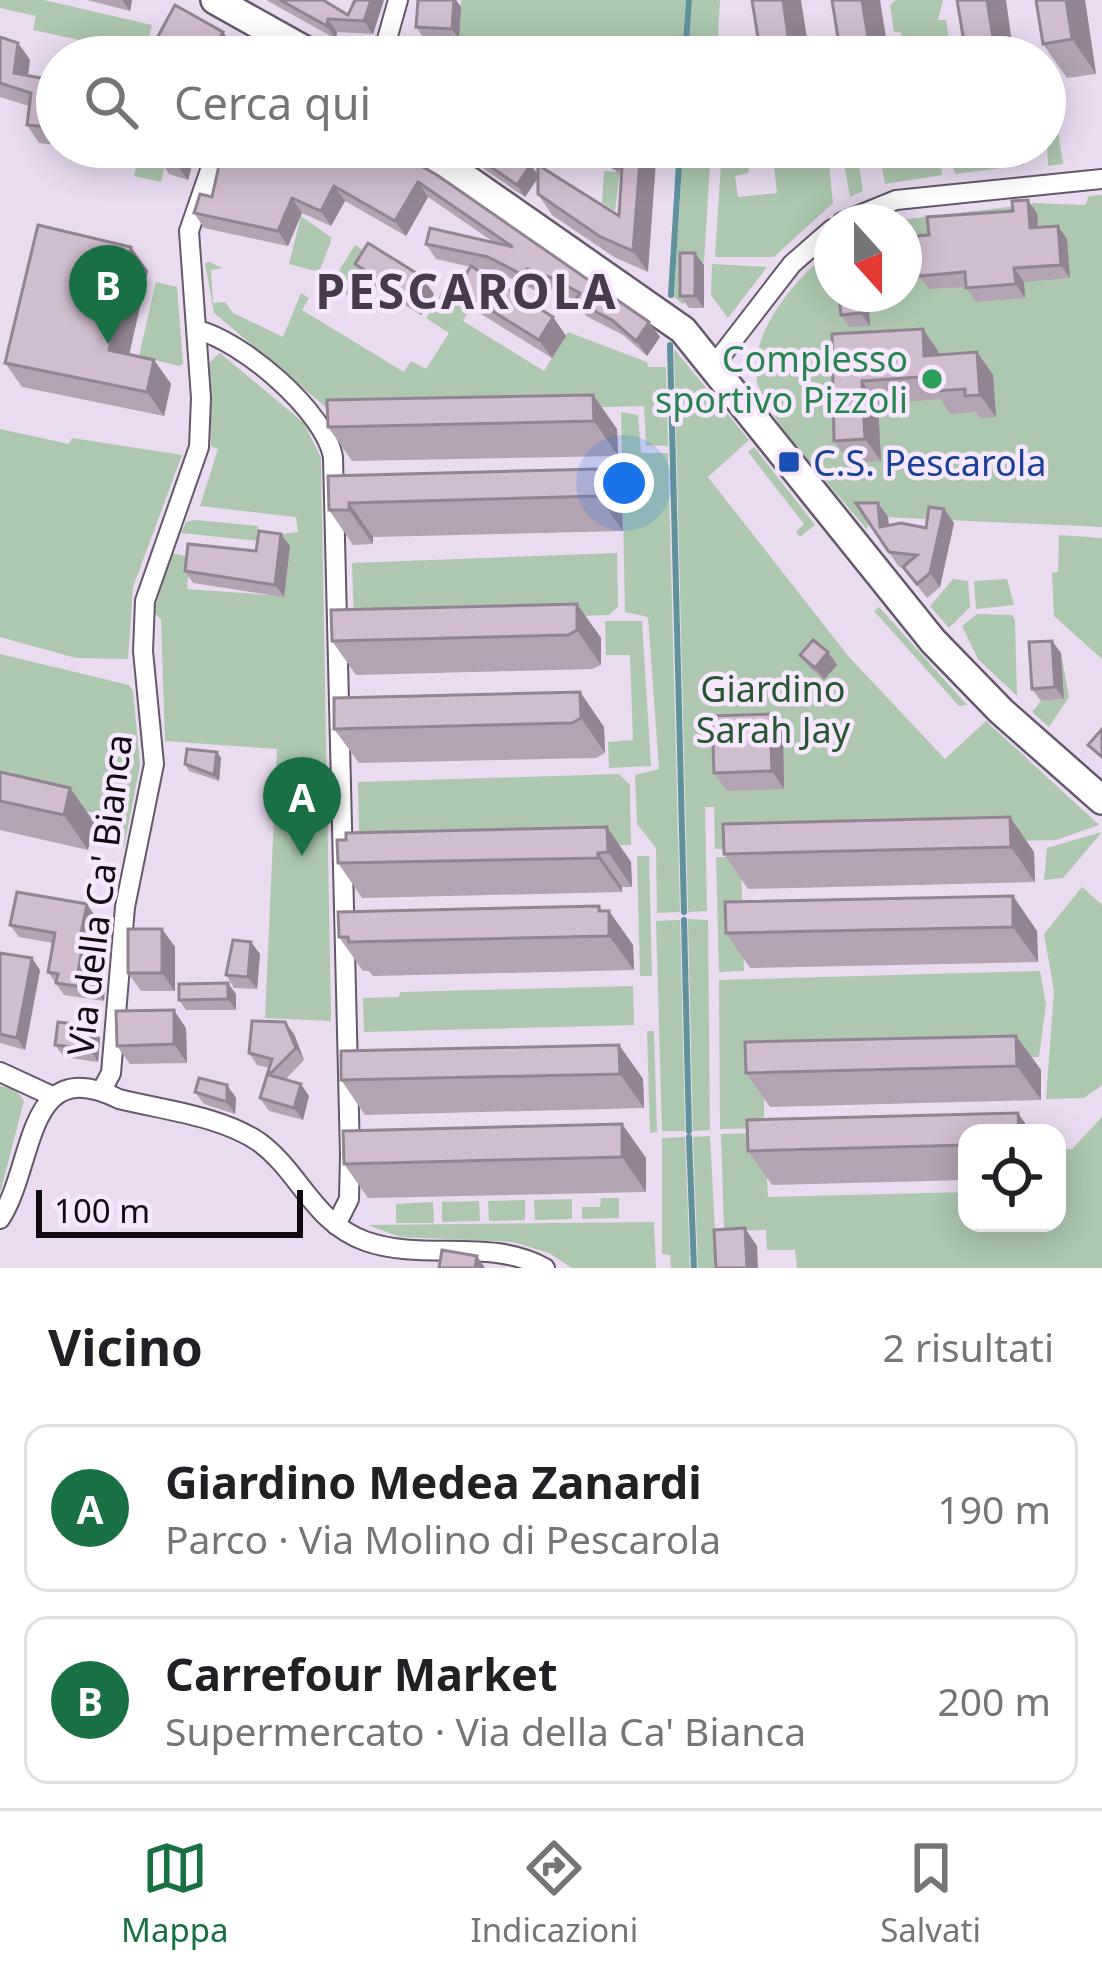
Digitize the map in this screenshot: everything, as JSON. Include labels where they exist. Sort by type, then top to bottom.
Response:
[{"type":"main road","points":[[215,0],[282,36]]},
{"type":"main road","points":[[452,168],[659,310],[713,365],[933,641],[1001,711],[1102,800]]},
{"type":"street","points":[[388,36],[398,0]]},
{"type":"street","points":[[262,36],[266,26]]},
{"type":"street","name":"Via della Ca' Bianca","points":[[103,1088],[111,1073],[126,895],[154,764],[143,651],[146,593],[199,447],[189,231],[211,168]]},
{"type":"street","points":[[892,204],[908,198],[1102,179]]},
{"type":"street","points":[[713,365],[792,264],[814,245]]},
{"type":"street","points":[[197,330],[235,347],[311,412],[326,432],[333,457],[350,1155],[349,1199],[336,1225]]},
{"type":"street","points":[[0,1072],[52,1096]]},
{"type":"street","points":[[0,1219],[17,1188],[38,1116],[52,1096],[76,1087],[103,1088],[118,1099],[255,1140],[336,1225],[383,1246],[503,1252],[545,1268]]},
{"type":"green space","points":[[0,0],[44,0],[152,25],[149,36],[61,36],[33,30],[36,16],[0,8]]},
{"type":"green space","points":[[461,0],[686,0],[683,36],[459,36]]},
{"type":"green space","points":[[692,0],[720,0],[718,36],[689,36]]},
{"type":"green space","points":[[896,0],[943,0],[938,20],[946,20],[949,36],[894,32],[890,5]]},
{"type":"green space","points":[[136,168],[165,168],[161,182],[134,176]]},
{"type":"green space","points":[[682,168],[710,168],[704,262],[685,262],[684,305],[674,297]]},
{"type":"green space","points":[[721,168],[748,168],[749,173],[735,176],[738,197],[777,193],[774,168],[829,168],[833,203],[814,204],[814,220],[774,257],[715,257]]},
{"type":"green space","points":[[845,168],[859,168],[863,191],[850,197]]},
{"type":"green space","points":[[882,168],[941,168],[942,175],[885,184]]},
{"type":"green space","points":[[954,168],[1001,168],[955,174]]},
{"type":"green space","points":[[604,171],[620,172],[615,211],[602,203]]},
{"type":"green space","name":"Complesso sportivo Pizzoli","points":[[1102,195],[1102,527],[882,517],[881,506],[871,506],[867,530],[792,440],[759,388],[758,351],[775,312],[814,265],[814,312],[922,312],[922,217],[1025,205],[1032,209],[1032,203],[1085,205],[1089,196]]},
{"type":"green space","points":[[301,216],[332,238],[319,272],[289,264]]},
{"type":"green space","points":[[355,245],[381,261],[357,301],[330,285]]},
{"type":"green space","points":[[205,263],[222,268],[211,270],[213,303],[225,302],[233,313],[283,337],[301,293],[309,298],[302,310],[404,372],[411,361],[426,369],[449,333],[426,318],[442,292],[466,277],[484,285],[463,321],[544,371],[568,332],[647,362],[648,367],[666,367],[668,446],[646,445],[644,406],[334,414],[214,313]]},
{"type":"green space","points":[[712,264],[767,267],[728,318],[711,295]]},
{"type":"green space","points":[[156,282],[177,287],[183,364],[179,366],[139,356]]},
{"type":"green space","name":"Giardino Sarah Jay","points":[[674,349],[749,440],[708,477],[849,657],[945,759],[986,721],[1099,825],[1056,840],[715,849],[714,807],[705,807],[707,911],[688,912]]},
{"type":"green space","points":[[220,353],[304,423],[321,458],[331,1021],[265,1018],[277,749],[165,741],[161,620],[154,612],[172,553],[190,557],[187,589],[283,596],[275,535],[298,532],[296,517],[200,506],[218,449],[211,446],[210,362]]},
{"type":"green space","points":[[621,412],[638,415],[641,453],[668,453],[680,912],[657,913],[656,848],[637,824],[635,775],[659,769],[648,617],[625,612]]},
{"type":"green space","points":[[0,429],[69,444],[72,438],[182,455],[133,587],[128,659],[76,658],[0,637]]},
{"type":"green space","points":[[754,447],[815,525],[800,537],[796,532],[804,524],[748,452]]},
{"type":"green space","points":[[186,522],[258,526],[258,541],[181,533]]},
{"type":"green space","points":[[1059,535],[1102,538],[1102,659],[1054,616],[1052,573],[1058,572]]},
{"type":"green space","points":[[617,553],[618,607],[609,615],[354,622],[352,563]]},
{"type":"green space","points":[[953,579],[968,581],[970,607],[949,628],[930,606]]},
{"type":"green space","points":[[1007,579],[1014,605],[976,609],[974,581]]},
{"type":"green space","points":[[879,607],[967,705],[959,706],[874,611]]},
{"type":"green space","points":[[977,614],[1012,615],[1015,620],[1017,696],[978,659],[962,626]]},
{"type":"green space","points":[[605,621],[642,621],[651,766],[609,768],[608,742],[633,740],[630,655],[606,655]]},
{"type":"green space","points":[[1061,653],[1069,697],[1049,727],[1032,712],[1041,701],[1064,699]]},
{"type":"green space","points":[[0,654],[129,685],[133,691],[140,765],[124,847],[97,841],[102,815],[0,790]]},
{"type":"green space","points":[[619,774],[630,785],[631,845],[396,851],[359,842],[358,782]]},
{"type":"green space","points":[[1102,832],[1063,878],[1044,880],[1047,848]]},
{"type":"green space","points":[[637,856],[649,856],[652,976],[640,976]]},
{"type":"green space","points":[[716,857],[741,857],[744,971],[719,972]]},
{"type":"green space","points":[[1082,887],[1102,905],[1102,1085],[1084,1098],[1046,1099],[1054,991],[1044,934]]},
{"type":"green space","points":[[688,919],[708,920],[710,1130],[693,1131]]},
{"type":"green space","points":[[680,920],[685,1131],[662,1131],[656,921]]},
{"type":"green space","points":[[1040,971],[1046,1005],[1039,1057],[764,1064],[764,1128],[720,1129],[719,980]]},
{"type":"green space","points":[[633,986],[634,1025],[364,1032],[363,998],[399,997],[400,992]]},
{"type":"green space","points":[[647,1031],[654,1031],[657,1132],[650,1133]]},
{"type":"green space","points":[[0,1086],[15,1089],[24,1101],[0,1193]]},
{"type":"green space","points":[[1102,1117],[1102,1268],[797,1268],[795,1250],[767,1250],[766,1230],[724,1231],[721,1134],[764,1133],[768,1197],[958,1192],[958,1232],[1066,1232],[1066,1149],[1072,1149]]},
{"type":"green space","points":[[710,1136],[717,1268],[698,1268],[693,1137]]},
{"type":"green space","points":[[685,1137],[690,1268],[671,1268],[670,1255],[662,1254],[662,1138]]},
{"type":"green space","points":[[601,1198],[619,1198],[619,1218],[582,1219],[582,1207],[600,1207]]},
{"type":"green space","points":[[572,1199],[572,1219],[535,1220],[534,1200]]},
{"type":"green space","points":[[525,1200],[525,1220],[489,1221],[488,1201]]},
{"type":"green space","points":[[479,1201],[480,1221],[442,1222],[442,1202]]},
{"type":"green space","points":[[433,1202],[434,1223],[396,1223],[396,1204]]},
{"type":"green space","points":[[654,1222],[656,1268],[572,1268],[549,1253],[513,1242],[400,1237],[368,1225]]},
{"type":"building","points":[[280,0],[323,0],[348,15],[355,0],[371,0],[364,21],[328,19],[327,26]]},
{"type":"building","points":[[418,0],[454,0],[452,29],[416,27]]},
{"type":"building","points":[[752,0],[783,0],[788,36],[758,36]]},
{"type":"building","points":[[832,0],[862,0],[868,36],[838,36]]},
{"type":"building","points":[[957,0],[987,0],[993,36],[963,36]]},
{"type":"building","points":[[1036,0],[1066,0],[1072,39],[1042,36]]},
{"type":"building","points":[[175,5],[223,32],[221,36],[158,36]]},
{"type":"building","points":[[0,37],[18,43],[14,73],[36,77],[36,126],[27,125],[31,93],[0,83]]},
{"type":"building","points":[[218,168],[424,168],[649,322],[636,341],[612,320],[575,301],[580,293],[552,278],[527,269],[525,276],[488,257],[426,244],[430,228],[513,247],[418,182],[395,221],[334,186],[321,211],[292,198],[278,231],[194,213],[200,194],[212,197]]},
{"type":"building","points":[[492,168],[528,168],[517,185]]},
{"type":"building","points":[[538,168],[543,168],[619,216],[622,168],[639,168],[633,251],[599,236],[538,194]]},
{"type":"building","points":[[1028,200],[1030,228],[1058,226],[1061,265],[1014,268],[1016,284],[966,288],[965,272],[922,276],[927,217],[1013,211],[1012,201]]},
{"type":"building","points":[[38,225],[131,247],[109,350],[154,360],[147,392],[5,363]]},
{"type":"building","points":[[368,243],[421,276],[408,297],[355,264]]},
{"type":"building","points":[[680,253],[695,253],[695,296],[680,296]]},
{"type":"building","points":[[471,266],[553,317],[539,340],[457,289]]},
{"type":"building","points":[[923,329],[924,356],[977,352],[980,395],[965,396],[965,389],[935,391],[934,376],[862,381],[865,439],[834,441],[832,334]]},
{"type":"building","points":[[593,395],[594,421],[328,427],[327,400]]},
{"type":"building","points":[[598,469],[598,496],[349,503],[349,510],[329,510],[328,476]]},
{"type":"building","points":[[856,503],[878,503],[880,527],[901,523],[926,528],[929,507],[944,509],[930,573],[917,584],[903,567],[917,555],[889,552]]},
{"type":"building","points":[[259,531],[281,534],[275,585],[185,571],[188,544],[256,551]]},
{"type":"building","points":[[577,604],[577,630],[568,635],[332,641],[331,610]]},
{"type":"building","points":[[813,640],[828,652],[815,668],[800,655]]},
{"type":"building","points":[[1052,641],[1055,687],[1032,689],[1029,642]]},
{"type":"building","points":[[580,692],[581,718],[572,723],[334,729],[334,698]]},
{"type":"building","points":[[770,714],[772,771],[714,773],[712,716]]},
{"type":"building","points":[[1102,729],[1102,757],[1088,745]]},
{"type":"building","points":[[187,749],[217,752],[214,775],[185,764]]},
{"type":"building","points":[[0,772],[70,788],[64,815],[0,801]]},
{"type":"building","points":[[1010,817],[1011,847],[724,854],[723,824]]},
{"type":"building","points":[[607,827],[608,852],[598,853],[598,858],[338,863],[337,840],[346,840],[346,833]]},
{"type":"building","points":[[17,892],[87,904],[78,971],[96,974],[95,989],[56,983],[58,974],[48,972],[55,933],[10,925]]},
{"type":"building","points":[[1013,896],[1013,927],[726,933],[725,902]]},
{"type":"building","points":[[599,906],[599,911],[609,911],[609,936],[349,942],[348,937],[339,937],[338,912]]},
{"type":"building","points":[[128,929],[162,929],[162,973],[128,973]]},
{"type":"building","points":[[233,940],[251,942],[248,977],[226,975]]},
{"type":"building","points":[[0,953],[32,958],[17,1038],[0,1034]]},
{"type":"building","points":[[228,983],[228,999],[179,1000],[179,984]]},
{"type":"building","points":[[174,1010],[174,1044],[117,1046],[116,1011]]},
{"type":"building","points":[[252,1021],[285,1022],[296,1048],[269,1075],[301,1084],[294,1108],[260,1098],[272,1059],[249,1053]]},
{"type":"building","points":[[58,1022],[92,1026],[90,1049],[55,1045]]},
{"type":"building","points":[[1016,1036],[1017,1066],[746,1073],[745,1042]]},
{"type":"building","points":[[619,1045],[620,1074],[341,1080],[341,1051]]},
{"type":"building","points":[[199,1078],[227,1085],[227,1102],[195,1092]]},
{"type":"building","points":[[1018,1113],[1019,1124],[958,1124],[958,1145],[748,1151],[747,1120]]},
{"type":"building","points":[[622,1124],[622,1157],[344,1164],[343,1131]]},
{"type":"building","points":[[745,1228],[747,1268],[716,1268],[714,1230]]},
{"type":"building","points":[[442,1250],[477,1256],[475,1268],[439,1268]]},
{"type":"waterway","points":[[686,36],[689,0]]},
{"type":"waterway","points":[[671,295],[679,168]]},
{"type":"waterway","points":[[670,345],[684,912]]},
{"type":"waterway","points":[[684,920],[689,1131]]},
{"type":"waterway","points":[[689,1137],[694,1268]]},
{"type":"place","name":"Carrefour Market","points":[[108,344]]},
{"type":"place","name":"Complesso sportivo Pizzoli","points":[[932,379]]},
{"type":"place","name":"C.S. Pescarola","points":[[789,462]]},
{"type":"place","name":"Giardino Medea Zanardi","points":[[302,856]]},
{"type":"district","name":"PESCAROLA","points":[[467,290]]}]
